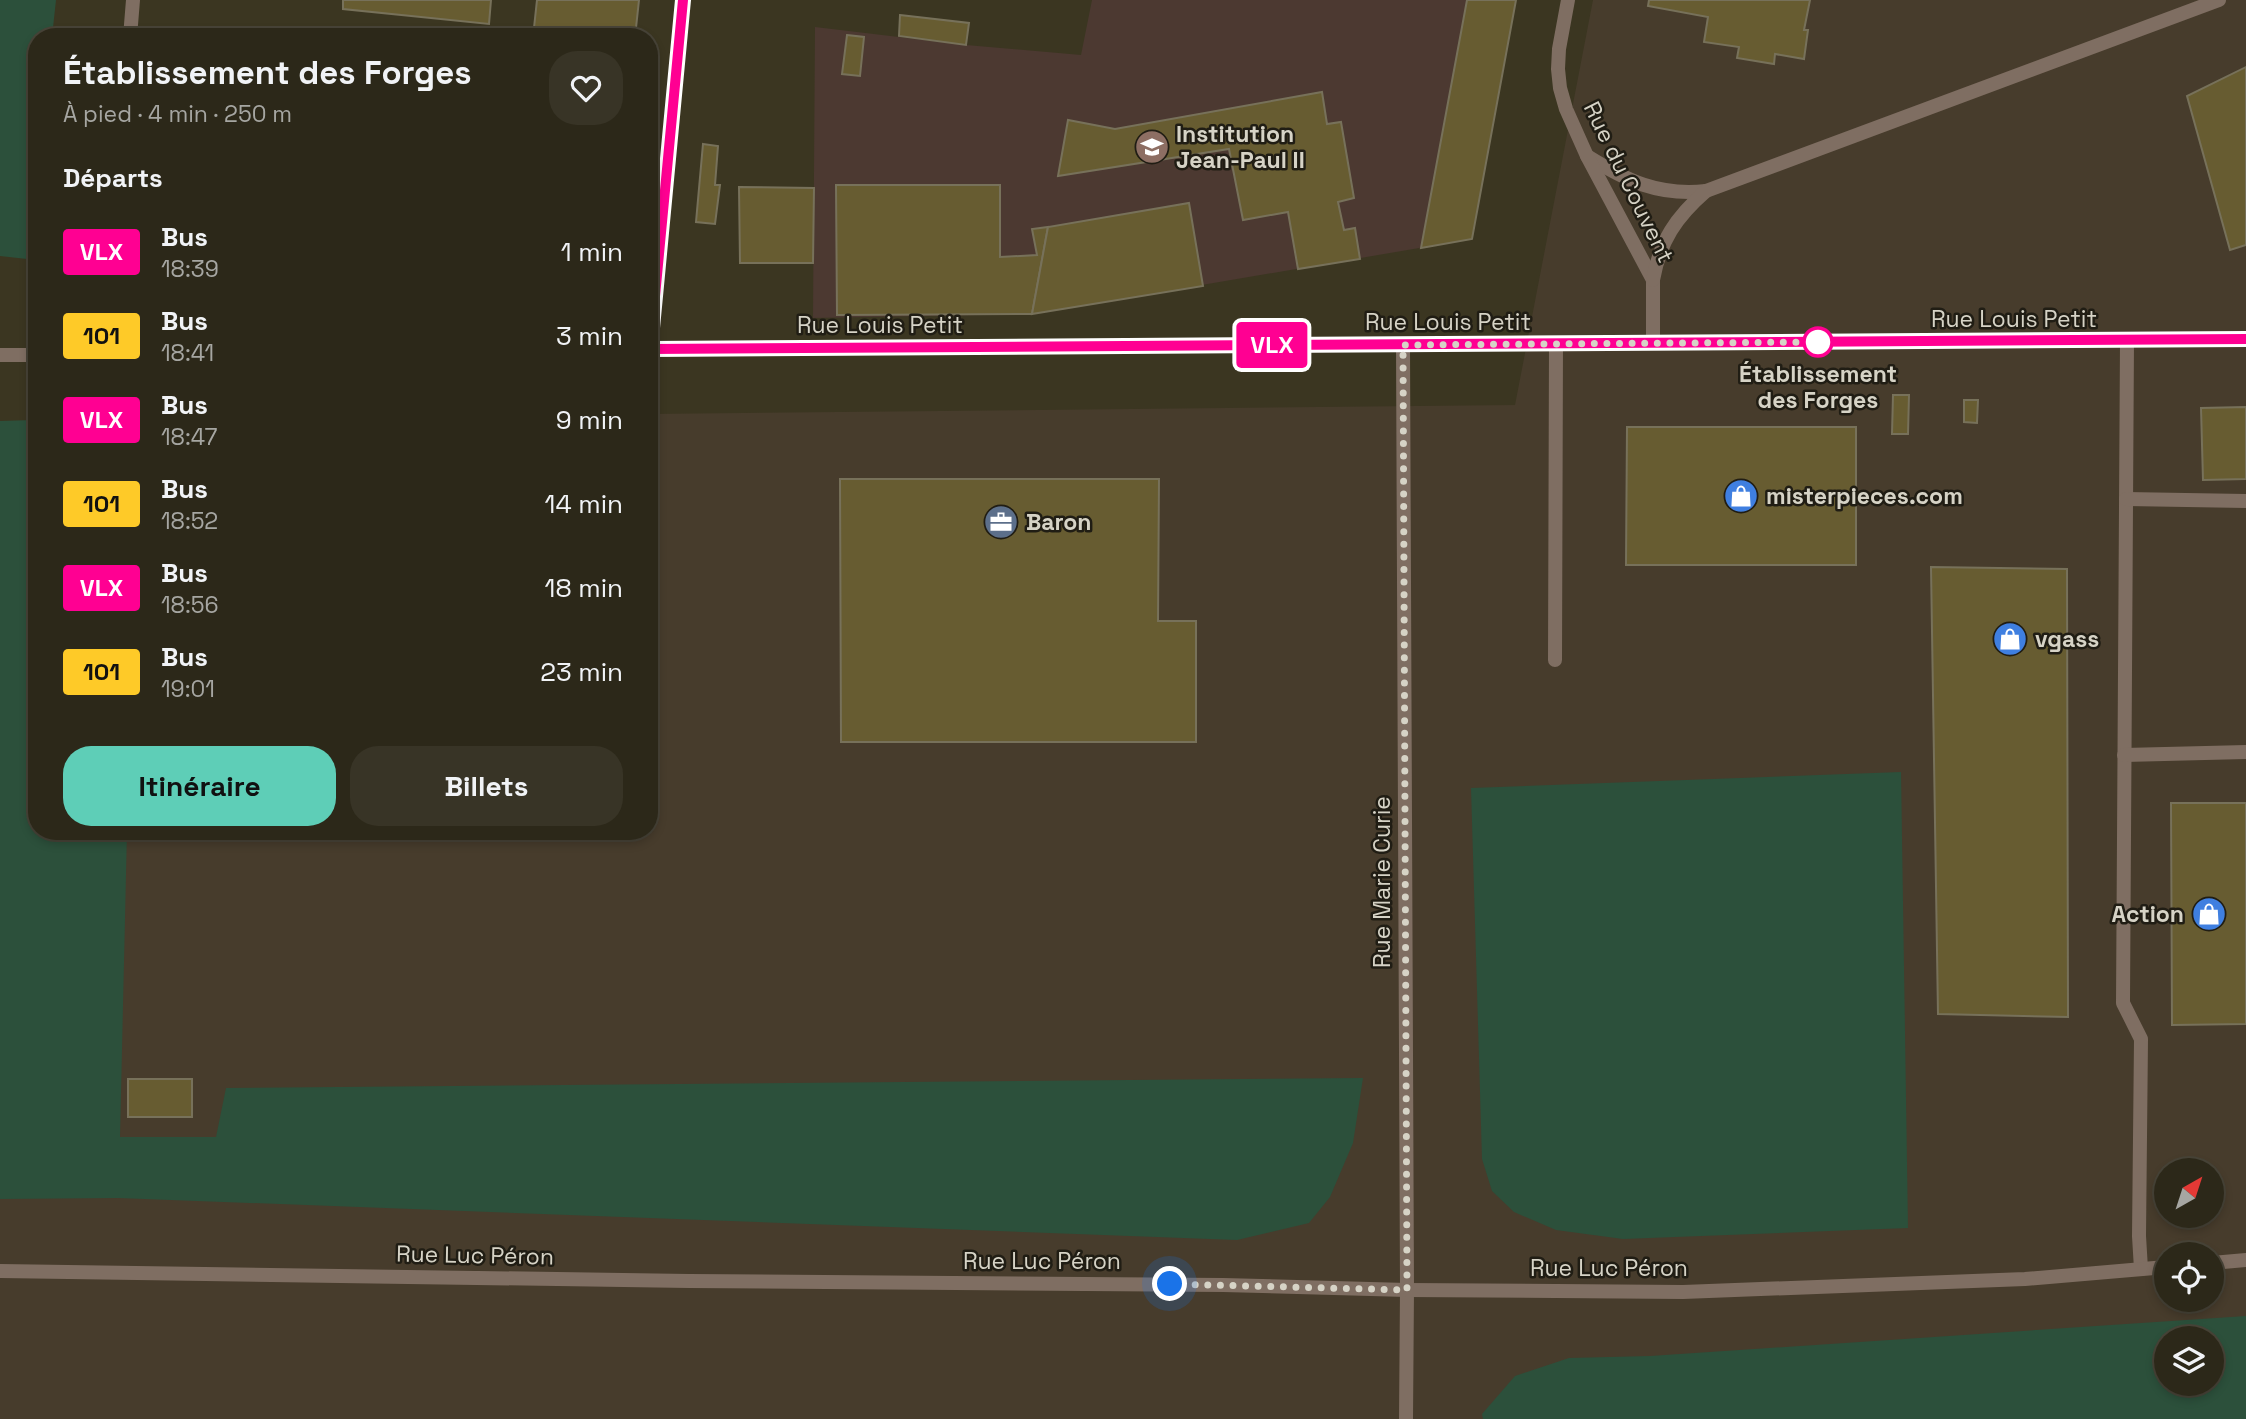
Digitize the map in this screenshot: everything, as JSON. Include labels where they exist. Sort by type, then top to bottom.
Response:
[{"type":"street","points":[[131,28],[133,0]]},
{"type":"street","points":[[658,264],[683,0]]},
{"type":"street","name":"Rue du Couvent","points":[[1568,0],[1558,69],[1566,109],[1587,156],[1653,280],[1653,343]]},
{"type":"street","points":[[1587,156],[1627,180],[1648,187],[1685,194],[1706,191],[2219,0]]},
{"type":"street","points":[[1653,280],[1657,258],[1670,229],[1706,191]]},
{"type":"street","name":"Rue Louis Petit","points":[[658,349],[2246,339]]},
{"type":"street","points":[[2127,341],[2123,1003],[2141,1039],[2141,1269]]},
{"type":"street","points":[[1555,660],[1556,344]]},
{"type":"street","name":"Rue Marie Curie","points":[[1403,345],[1406,1419]]},
{"type":"street","points":[[0,355],[28,355]]},
{"type":"street","points":[[2126,499],[2246,501]]},
{"type":"street","points":[[2124,755],[2246,752]]},
{"type":"street","points":[[2224,1262],[2246,1260]]},
{"type":"street","name":"Rue Luc Péron","points":[[0,1271],[1223,1285],[1407,1290],[1720,1291],[2025,1279],[2154,1268]]},
{"type":"shaded area","name":"Institution Jean-Paul II","points":[[1092,0],[1516,0],[1472,239],[1032,314],[813,318],[815,27],[1081,55]]},
{"type":"shaded area","points":[[1593,0],[2246,0],[2246,1419],[0,1419],[0,737],[28,808],[28,840],[658,840],[658,414],[1515,405]]},
{"type":"green space","points":[[0,0],[56,0],[53,28],[28,28],[27,259],[0,256]]},
{"type":"green space","points":[[28,420],[28,840],[127,840],[120,1137],[216,1137],[226,1088],[1363,1078],[1353,1143],[1330,1197],[1309,1223],[1237,1240],[118,1198],[0,1199],[0,421]]},
{"type":"green space","points":[[1901,772],[1908,1228],[1623,1239],[1556,1230],[1514,1212],[1492,1191],[1482,1159],[1471,788]]},
{"type":"green space","points":[[2246,1316],[2246,1419],[1483,1419],[1482,1414],[1515,1376],[1569,1358],[1650,1356]]},
{"type":"building","points":[[343,0],[491,0],[489,24],[343,9]]},
{"type":"building","points":[[537,0],[639,0],[636,28],[534,28]]},
{"type":"building","points":[[1467,0],[1516,0],[1472,239],[1421,248]]},
{"type":"building","points":[[1649,0],[1810,0],[1804,30],[1808,30],[1804,59],[1775,54],[1774,64],[1737,58],[1739,47],[1704,42],[1708,17],[1648,6]]},
{"type":"building","points":[[900,15],[969,23],[966,45],[899,36]]},
{"type":"building","points":[[847,35],[864,37],[860,76],[842,74]]},
{"type":"building","points":[[2246,67],[2246,245],[2230,250],[2187,96]]},
{"type":"building","points":[[1322,92],[1327,124],[1341,122],[1354,198],[1338,202],[1344,230],[1355,228],[1360,259],[1298,269],[1288,212],[1243,220],[1229,149],[1058,176],[1068,120],[1115,129]]},
{"type":"building","points":[[703,144],[718,146],[715,185],[720,185],[715,224],[696,222]]},
{"type":"building","points":[[836,185],[1000,185],[1000,257],[1037,255],[1032,229],[1048,227],[1032,314],[837,315]]},
{"type":"building","points":[[739,187],[814,188],[813,263],[740,263]]},
{"type":"building","points":[[1189,203],[1203,286],[1032,314],[1048,227]]},
{"type":"building","points":[[1893,395],[1909,395],[1908,434],[1892,434]]},
{"type":"building","points":[[1964,400],[1978,400],[1977,423],[1964,422]]},
{"type":"building","points":[[2246,407],[2246,479],[2203,480],[2201,408]]},
{"type":"building","name":"misterpieces.com","points":[[1627,427],[1856,427],[1856,565],[1626,565]]},
{"type":"building","points":[[840,479],[1159,479],[1158,621],[1196,621],[1196,742],[841,742]]},
{"type":"building","points":[[1931,567],[2067,569],[2068,1017],[1938,1014]]},
{"type":"building","name":"Action","points":[[2171,803],[2246,803],[2246,1024],[2172,1025]]},
{"type":"building","points":[[128,1079],[192,1079],[192,1117],[128,1117]]},
{"type":"bus line","name":"VLX","points":[[658,264],[683,0]]},
{"type":"bus line","name":"VLX","points":[[658,349],[2246,339]]},
{"type":"place","name":"Institution Jean-Paul II","points":[[1152,147]]},
{"type":"place","name":"Établissement des Forges","points":[[1818,342]]},
{"type":"place","name":"misterpieces.com","points":[[1741,496]]},
{"type":"place","name":"Baron","points":[[1001,522]]},
{"type":"place","name":"vgass","points":[[2010,639]]},
{"type":"place","name":"Action","points":[[2209,914]]},
{"type":"route","points":[[1170,1284],[1407,1290],[1403,345],[1818,342]]}]
